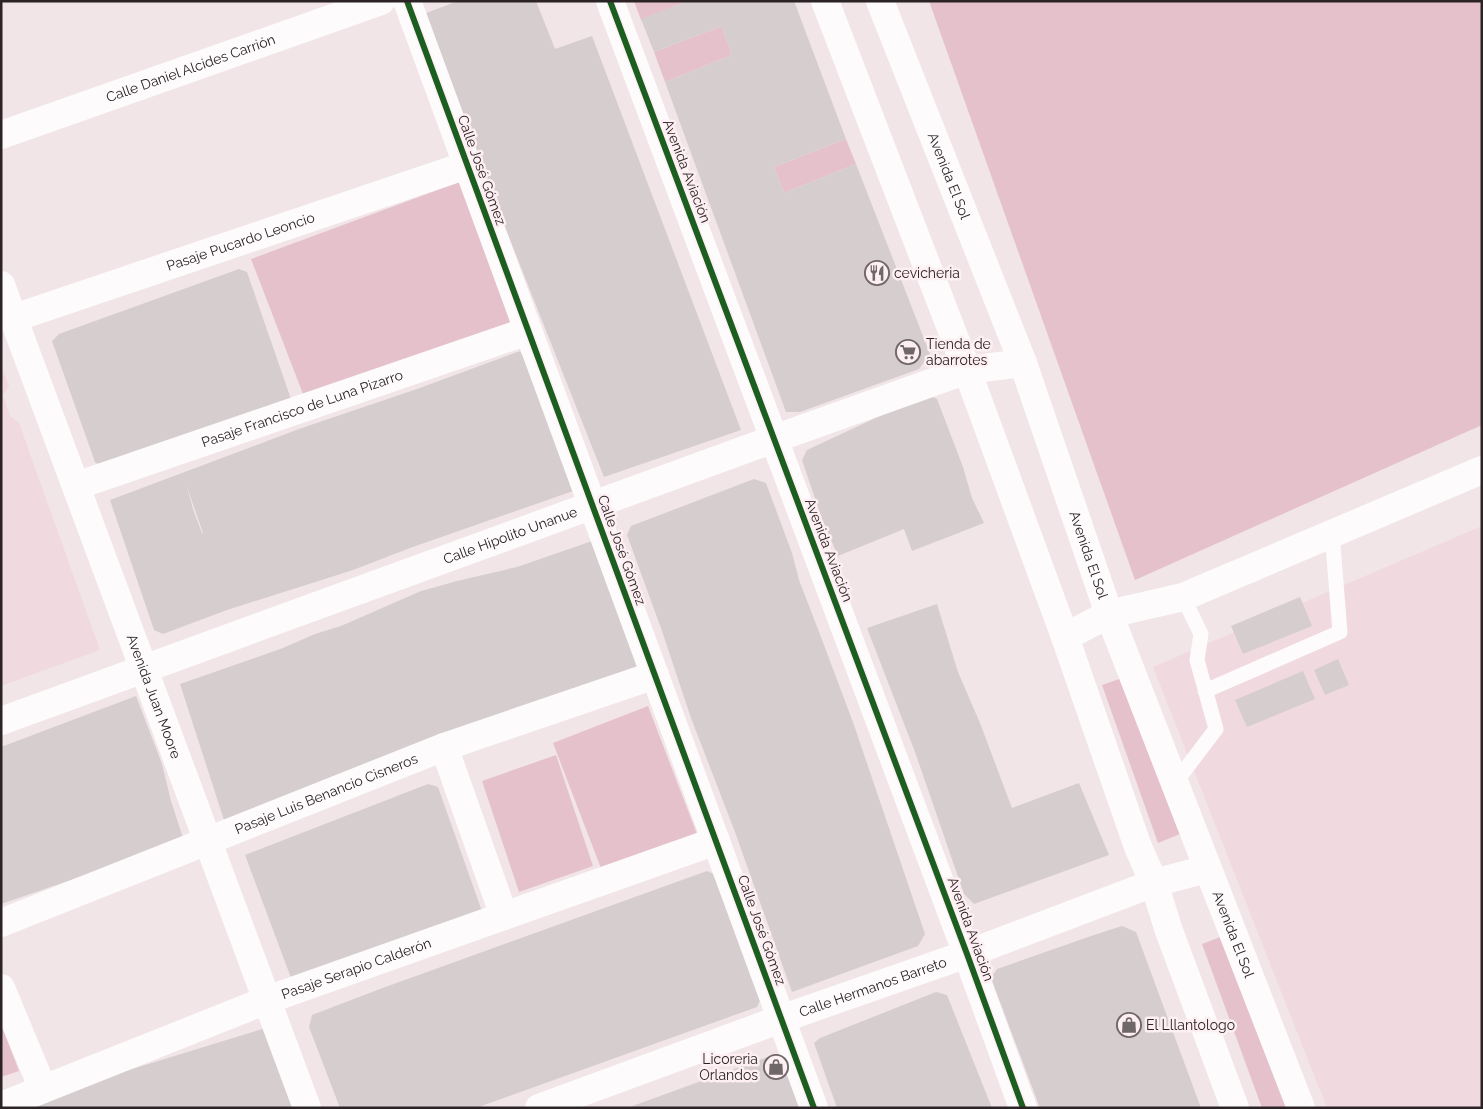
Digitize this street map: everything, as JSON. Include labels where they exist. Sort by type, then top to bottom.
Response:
[{"type":"street","name":"Calle Daniel Alcides Carrión","points":[[1,135],[381,1]]},
{"type":"street","name":"Calle José Gómez","points":[[407,1],[814,1108]]},
{"type":"street","name":"Avenida Aviación","points":[[610,1],[1023,1108]]},
{"type":"street","points":[[825,1],[967,370],[1065,638],[1138,847],[1154,883],[1168,931],[1235,1108]]},
{"type":"street","name":"Avenida El Sol","points":[[880,1],[1023,362],[1109,614],[1301,1108]]},
{"type":"street","name":"Pasaje Pucardo Leoncio","points":[[14,318],[467,165]]},
{"type":"street","name":"Avenida Juan Moore","points":[[1,285],[307,1108]]},
{"type":"street","name":"Pasaje Francisco de Luna Pizarro","points":[[76,486],[528,331]]},
{"type":"street","name":"Calle Hipolito Unanue","points":[[1,721],[967,370],[1023,362]]},
{"type":"street","points":[[1065,638],[1109,614],[1183,598],[1482,470]]},
{"type":"street","name":"Pasaje Luis Benancio Cisneros","points":[[1,923],[444,747],[655,675]]},
{"type":"street","points":[[444,747],[504,916]]},
{"type":"street","name":"Pasaje Serapio Calderón","points":[[1,1106],[266,1000],[716,841]]},
{"type":"street","name":"Calle Hermanos Barreto","points":[[539,1108],[781,1019],[967,954],[1154,883],[1207,869]]},
{"type":"street","points":[[1,988],[44,1089]]},
{"type":"lane","points":[[1205,691],[1340,632],[1332,533]]},
{"type":"lane","points":[[1175,783],[1216,729],[1197,660],[1201,634],[1183,598]]},
{"type":"shaded area","points":[[634,1],[688,1],[641,20]]},
{"type":"shaded area","points":[[929,1],[1482,1],[1482,425],[1135,580]]},
{"type":"shaded area","points":[[722,26],[732,55],[665,82],[654,52]]},
{"type":"shaded area","points":[[846,139],[856,164],[784,193],[774,167]]},
{"type":"shaded area","points":[[462,181],[511,325],[303,394],[251,259]]},
{"type":"shaded area","points":[[1,366],[9,386],[3,395],[10,416],[19,423],[100,650],[1,686]]},
{"type":"shaded area","points":[[1482,526],[1482,1108],[1327,1108],[1153,667]]},
{"type":"shaded area","points":[[1125,677],[1180,834],[1158,843],[1102,685]]},
{"type":"shaded area","points":[[648,706],[697,834],[602,871],[553,743]]},
{"type":"shaded area","points":[[556,755],[593,866],[519,892],[482,781]]},
{"type":"shaded area","points":[[1223,936],[1290,1108],[1262,1108],[1202,944]]},
{"type":"shaded area","points":[[1,1024],[19,1071],[1,1077]]},
{"type":"building","points":[[458,1],[536,1],[555,49],[592,36],[741,430],[604,477],[421,15]]},
{"type":"building","points":[[688,1],[794,1],[846,139],[774,167],[784,193],[856,164],[930,354],[919,369],[800,412],[786,412],[665,82],[732,55],[722,26],[654,52],[641,19]]},
{"type":"building","points":[[239,269],[247,272],[292,402],[105,469],[95,462],[52,341],[59,334]]},
{"type":"building","points":[[520,351],[539,387],[576,490],[353,570],[227,610],[163,634],[154,630],[110,500],[299,429],[417,389]],"holes":[[[186,484],[203,533],[194,512]]]},
{"type":"building","points":[[927,394],[937,399],[963,467],[972,498],[984,523],[912,551],[904,529],[838,556],[822,519],[802,460],[807,450]]},
{"type":"building","points":[[754,479],[766,483],[792,553],[799,580],[854,725],[925,934],[918,946],[792,992],[735,832],[691,718],[627,535],[631,526]]},
{"type":"building","points":[[595,540],[643,670],[224,820],[180,684],[341,626],[421,591],[517,567]]},
{"type":"building","points":[[1300,597],[1312,626],[1243,654],[1231,626]]},
{"type":"building","points":[[937,604],[958,672],[980,723],[1012,808],[1079,783],[1109,855],[974,904],[964,894],[915,752],[867,628]]},
{"type":"building","points":[[1338,659],[1349,685],[1325,695],[1314,670]]},
{"type":"building","points":[[1303,671],[1315,699],[1247,727],[1235,700]]},
{"type":"building","points":[[136,696],[162,764],[171,801],[184,841],[1,904],[1,747]]},
{"type":"building","points":[[428,784],[438,787],[484,917],[294,986],[245,855]]},
{"type":"building","points":[[707,871],[716,875],[762,996],[757,1007],[476,1108],[340,1108],[309,1027],[312,1015]]},
{"type":"building","points":[[1122,926],[1136,932],[1201,1108],[1040,1108],[991,978],[997,969]]},
{"type":"building","points":[[936,992],[947,995],[992,1108],[837,1108],[814,1043],[820,1038]]},
{"type":"building","points":[[269,1027],[297,1108],[31,1108],[119,1073]]},
{"type":"building","points":[[776,1054],[784,1056],[802,1108],[627,1108]]},
{"type":"cycle path","points":[[407,1],[814,1108]]},
{"type":"cycle path","points":[[610,1],[1023,1108]]},
{"type":"place","name":"cevicheria","points":[[877,273]]},
{"type":"place","name":"Tienda de abarrotes","points":[[908,352]]},
{"type":"place","name":"El Lllantologo","points":[[1129,1025]]},
{"type":"place","name":"Licoreria Orlandos","points":[[776,1067]]}]
